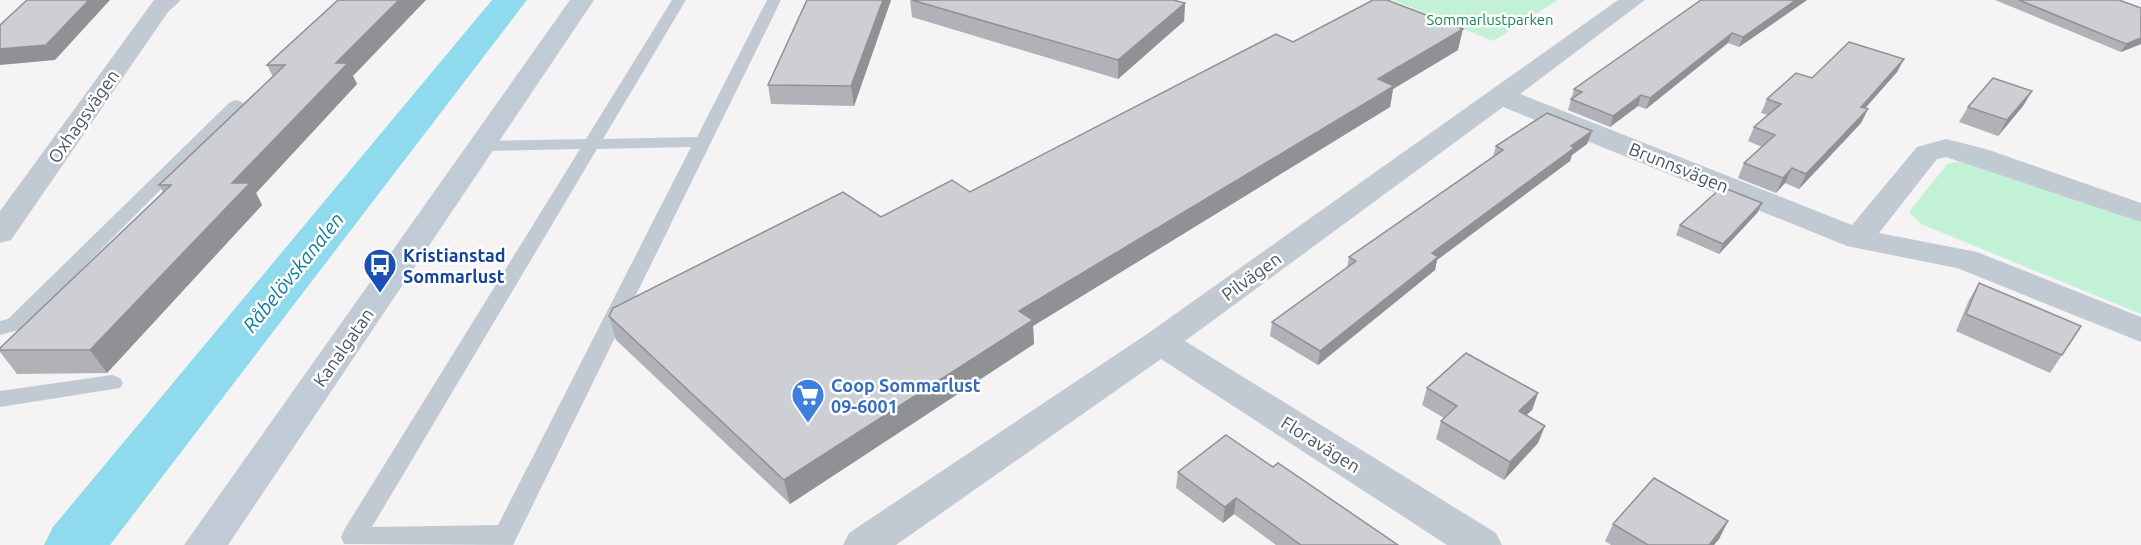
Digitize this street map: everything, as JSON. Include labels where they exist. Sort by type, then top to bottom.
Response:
[{"type":"street","name":"Oxhagsvägen","points":[[0,233],[160,7],[169,0]]},
{"type":"street","name":"Kanalgatan","points":[[205,545],[582,0]]},
{"type":"street","name":"Pilvägen","points":[[864,545],[1160,342],[1633,0]]},
{"type":"street","name":"Brunnsvägen","points":[[1500,96],[1858,239],[1965,258],[2141,330]]},
{"type":"street","points":[[1858,239],[1927,153],[1946,148],[1976,155],[2141,213]]},
{"type":"street","name":"Floravägen","points":[[1160,342],[1481,545]]},
{"type":"lane","points":[[679,0],[353,537],[502,540],[774,0]]},
{"type":"lane","points":[[0,328],[15,324],[236,105]]},
{"type":"lane","points":[[481,146],[702,142]]},
{"type":"lane","points":[[0,399],[112,383]]},
{"type":"green space","name":"Sommarlustparken","points":[[1393,0],[1558,0],[1493,41]]},
{"type":"green space","points":[[1966,160],[2141,221],[2141,314],[1921,224],[1909,212],[1947,164]]},
{"type":"building","points":[[27,0],[89,0],[46,45],[0,49],[0,25]]},
{"type":"building","points":[[338,0],[399,0],[336,63],[348,63],[232,183],[250,183],[90,350],[0,350],[171,185],[159,185],[285,65],[267,65]]},
{"type":"building","points":[[807,0],[883,0],[851,86],[768,85]]},
{"type":"building","points":[[912,0],[1173,0],[1185,3],[1118,60]]},
{"type":"building","points":[[1373,0],[1387,0],[1463,29],[1378,79],[1394,86],[1019,311],[1033,320],[784,480],[609,316],[613,308],[843,192],[881,217],[952,180],[970,192],[1276,34],[1293,42]]},
{"type":"building","points":[[1701,0],[1796,0],[1743,37],[1732,33],[1650,98],[1641,95],[1613,116],[1571,99],[1582,92],[1574,89]]},
{"type":"building","points":[[2019,0],[2119,0],[2141,8],[2141,38],[2126,44]]},
{"type":"building","points":[[1849,42],[1904,59],[1861,107],[1868,109],[1806,174],[1792,168],[1783,178],[1744,163],[1775,135],[1754,127],[1781,104],[1767,99],[1796,73],[1812,78]]},
{"type":"building","points":[[1993,78],[2032,91],[2007,120],[1968,107]]},
{"type":"building","points":[[1547,113],[1592,131],[1571,146],[1574,148],[1432,253],[1438,257],[1320,351],[1272,322],[1356,261],[1349,257],[1503,150],[1496,146]]},
{"type":"building","points":[[1722,187],[1762,203],[1723,244],[1680,225]]},
{"type":"building","points":[[1979,283],[2081,326],[2062,355],[1966,314]]},
{"type":"building","points":[[1466,353],[1538,393],[1519,411],[1545,426],[1510,462],[1441,421],[1457,406],[1427,388]]},
{"type":"building","points":[[1226,435],[1273,467],[1278,463],[1398,545],[1301,545],[1236,498],[1225,507],[1178,472]]},
{"type":"building","points":[[1654,478],[1728,521],[1709,545],[1648,545],[1613,524]]},
{"type":"waterway","name":"Råbelövskanalen","points":[[75,545],[510,0]]},
{"type":"place","name":"Kristianstad Sommarlust","points":[[380,294]]},
{"type":"place","name":"Coop Sommarlust 09-6001","points":[[808,424]]}]
